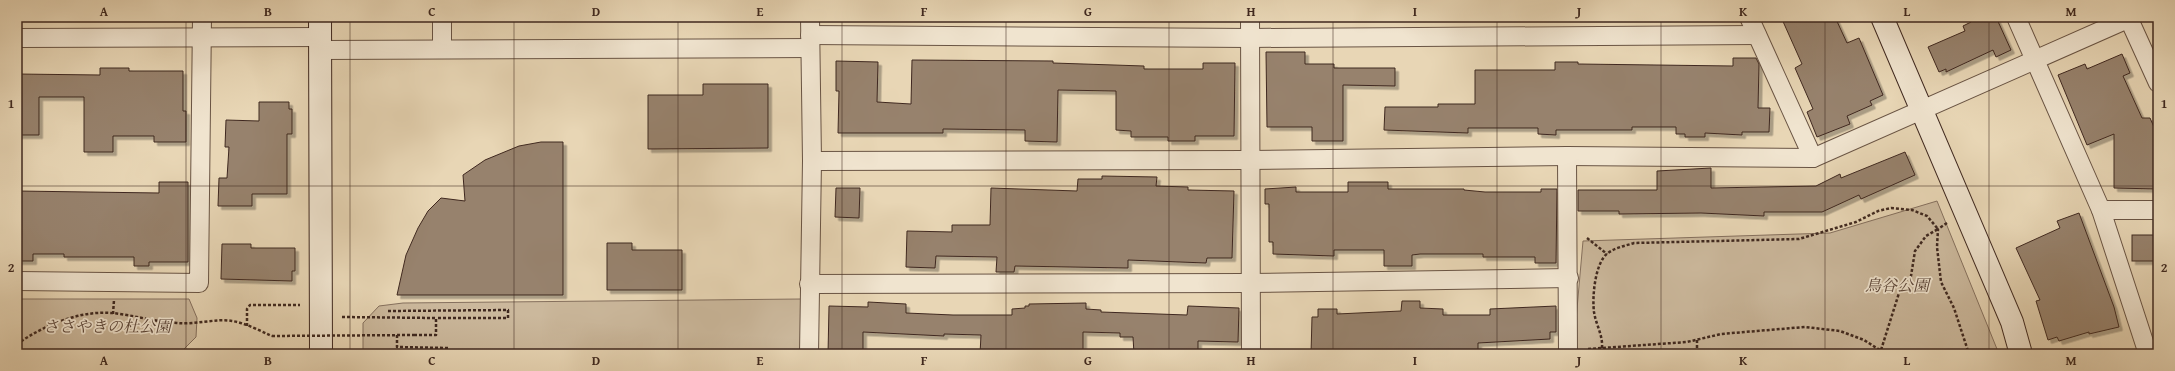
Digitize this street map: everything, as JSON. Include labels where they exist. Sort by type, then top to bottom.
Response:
[{"type":"street","points":[[17,281],[199,283],[202,17]]},
{"type":"street","points":[[442,17],[442,49]]},
{"type":"street","points":[[809,354],[812,161],[810,17]]},
{"type":"street","points":[[1250,17],[1251,354]]},
{"type":"street","points":[[1749,17],[1813,158]]},
{"type":"street","points":[[1882,17],[2012,322],[2021,354]]},
{"type":"street","points":[[2016,17],[2101,210],[2150,332],[2148,354]]},
{"type":"street","points":[[812,161],[1250,160],[1567,156],[1813,158],[1920,109],[2130,17],[2158,84]]},
{"type":"street","points":[[320,35],[321,354]]},
{"type":"street","points":[[17,38],[320,35],[442,49],[810,42],[1757,35]]},
{"type":"street","points":[[1567,156],[1569,235],[1568,353]]},
{"type":"street","points":[[2101,210],[2158,210]]},
{"type":"street","points":[[809,284],[1250,283],[1569,278]]},
{"type":"path","points":[[1602,348],[1603,339],[1597,326],[1592,297],[1600,267],[1607,254],[1620,247],[1634,244],[1799,239],[1856,222],[1878,211],[1891,208],[1912,210],[1927,216],[1938,229],[1937,247],[1941,282],[1954,308],[1969,354]]},
{"type":"path","points":[[1881,350],[1899,292],[1904,282],[1911,276],[1915,251],[1926,236],[1948,221]]},
{"type":"path","points":[[1569,235],[1585,236],[1595,242],[1607,254]]},
{"type":"path","points":[[247,326],[247,308],[250,306],[302,306]]},
{"type":"path","points":[[342,317],[508,318],[508,310],[388,311]]},
{"type":"path","points":[[17,344],[33,333],[64,319],[95,314],[119,314],[154,322],[186,324],[232,320],[272,336],[436,335],[436,318]]},
{"type":"path","points":[[1568,353],[1602,348],[1697,340],[1721,334],[1805,327],[1840,331],[1864,340],[1886,354]]},
{"type":"path","points":[[397,335],[397,347],[448,348],[449,354]]},
{"type":"path","points":[[1697,340],[1697,354]]},
{"type":"green space","name":"鳥谷公園","points":[[1937,201],[1999,354],[1573,354],[1583,241],[1830,233]]},
{"type":"green space","name":"ささやきの杜公園","points":[[17,299],[189,299],[197,318],[196,337],[179,354],[17,354]]},
{"type":"green space","points":[[801,299],[801,354],[363,354],[363,323],[379,306],[403,303]]},
{"type":"building","points":[[1781,17],[1835,17],[1847,43],[1859,38],[1883,95],[1870,101],[1872,105],[1847,116],[1850,124],[1817,137],[1807,112],[1813,109],[1795,68],[1802,64]]},
{"type":"building","points":[[1968,17],[1996,17],[2011,50],[1996,57],[1993,50],[1946,72],[1946,69],[1939,72],[1928,47],[1965,31],[1963,26],[1971,22]]},
{"type":"building","points":[[1266,52],[1305,52],[1305,64],[1334,64],[1334,68],[1395,68],[1395,86],[1343,85],[1343,141],[1312,141],[1312,127],[1267,127]]},
{"type":"building","points":[[2122,54],[2130,73],[2123,76],[2142,118],[2150,118],[2158,136],[2158,189],[2114,188],[2114,134],[2087,145],[2058,75],[2085,64],[2087,69]]},
{"type":"building","points":[[1733,58],[1756,58],[1759,64],[1758,108],[1770,108],[1769,132],[1742,132],[1742,135],[1705,133],[1705,137],[1685,137],[1685,134],[1676,134],[1676,127],[1632,127],[1632,130],[1556,130],[1556,135],[1538,134],[1538,128],[1468,128],[1468,133],[1384,130],[1385,107],[1438,107],[1438,104],[1475,104],[1475,70],[1555,70],[1555,62],[1578,62],[1578,64],[1733,66]]},
{"type":"building","points":[[912,60],[1053,61],[1053,63],[1144,66],[1144,69],[1203,69],[1203,63],[1235,63],[1234,136],[1195,136],[1195,141],[1168,141],[1168,137],[1131,137],[1131,131],[1116,130],[1116,91],[1058,90],[1057,142],[1025,141],[1025,130],[943,129],[943,133],[838,133],[839,91],[836,91],[836,61],[878,62],[877,102],[911,104]]},
{"type":"building","points":[[100,68],[129,68],[129,71],[183,71],[183,111],[186,111],[186,142],[154,142],[154,136],[113,136],[113,152],[84,152],[84,97],[39,97],[39,135],[17,135],[17,74],[100,75]]},
{"type":"building","points":[[703,84],[768,84],[768,148],[648,149],[648,95],[703,95]]},
{"type":"building","points":[[259,102],[289,102],[289,109],[292,109],[292,134],[287,134],[287,194],[252,194],[252,206],[218,206],[219,178],[227,178],[229,147],[225,147],[226,120],[259,121]]},
{"type":"building","points":[[541,142],[563,142],[563,295],[397,295],[406,255],[418,228],[428,211],[441,198],[465,201],[463,175],[485,160],[519,146]]},
{"type":"building","points":[[1905,152],[1915,175],[1861,199],[1859,195],[1822,212],[1764,212],[1764,216],[1701,213],[1619,214],[1619,211],[1578,211],[1578,190],[1657,190],[1657,171],[1711,168],[1711,188],[1816,186],[1840,174],[1841,178]]},
{"type":"building","points":[[1102,176],[1157,177],[1156,186],[1188,187],[1188,190],[1234,191],[1232,258],[1207,258],[1206,263],[1128,260],[1128,268],[1015,266],[1014,272],[996,272],[997,257],[936,256],[935,268],[906,267],[907,231],[952,232],[952,225],[990,225],[991,188],[1077,191],[1078,179],[1102,179]]},
{"type":"building","points":[[159,182],[188,182],[188,262],[149,262],[149,266],[134,266],[134,257],[64,257],[64,254],[33,254],[33,261],[17,261],[17,191],[159,193]]},
{"type":"building","points":[[1348,182],[1388,182],[1388,189],[1464,189],[1485,192],[1541,192],[1541,189],[1557,189],[1556,263],[1535,263],[1535,257],[1483,257],[1483,254],[1420,254],[1412,255],[1412,266],[1384,266],[1384,250],[1334,250],[1334,256],[1273,254],[1273,242],[1269,242],[1269,204],[1265,204],[1265,189],[1296,187],[1296,192],[1348,192]]},
{"type":"building","points":[[836,188],[860,188],[859,218],[835,217]]},
{"type":"building","points":[[2079,213],[2114,307],[2119,327],[2089,334],[2089,332],[2059,341],[2057,337],[2048,340],[2036,301],[2040,300],[2016,248],[2060,228],[2057,221]]},
{"type":"building","points":[[2132,235],[2156,235],[2156,261],[2132,261]]},
{"type":"building","points":[[607,243],[632,243],[632,250],[682,250],[682,290],[607,290]]},
{"type":"building","points":[[222,244],[251,244],[251,248],[295,248],[295,271],[292,271],[292,281],[221,279]]},
{"type":"building","points":[[1402,301],[1420,301],[1420,308],[1443,309],[1443,315],[1490,315],[1490,309],[1556,306],[1556,332],[1550,332],[1550,339],[1478,343],[1478,351],[1442,351],[1442,354],[1311,354],[1312,317],[1318,317],[1318,309],[1337,309],[1337,314],[1401,311]]},
{"type":"building","points":[[868,302],[906,304],[906,313],[953,315],[1012,315],[1012,309],[1025,308],[1025,306],[1029,306],[1029,304],[1086,303],[1086,309],[1101,310],[1101,312],[1187,315],[1188,306],[1239,308],[1238,342],[1198,341],[1198,354],[1134,354],[1133,337],[1120,337],[1120,333],[1083,332],[1083,354],[980,354],[981,335],[944,334],[944,336],[863,332],[863,354],[828,354],[829,306],[868,307]]}]
